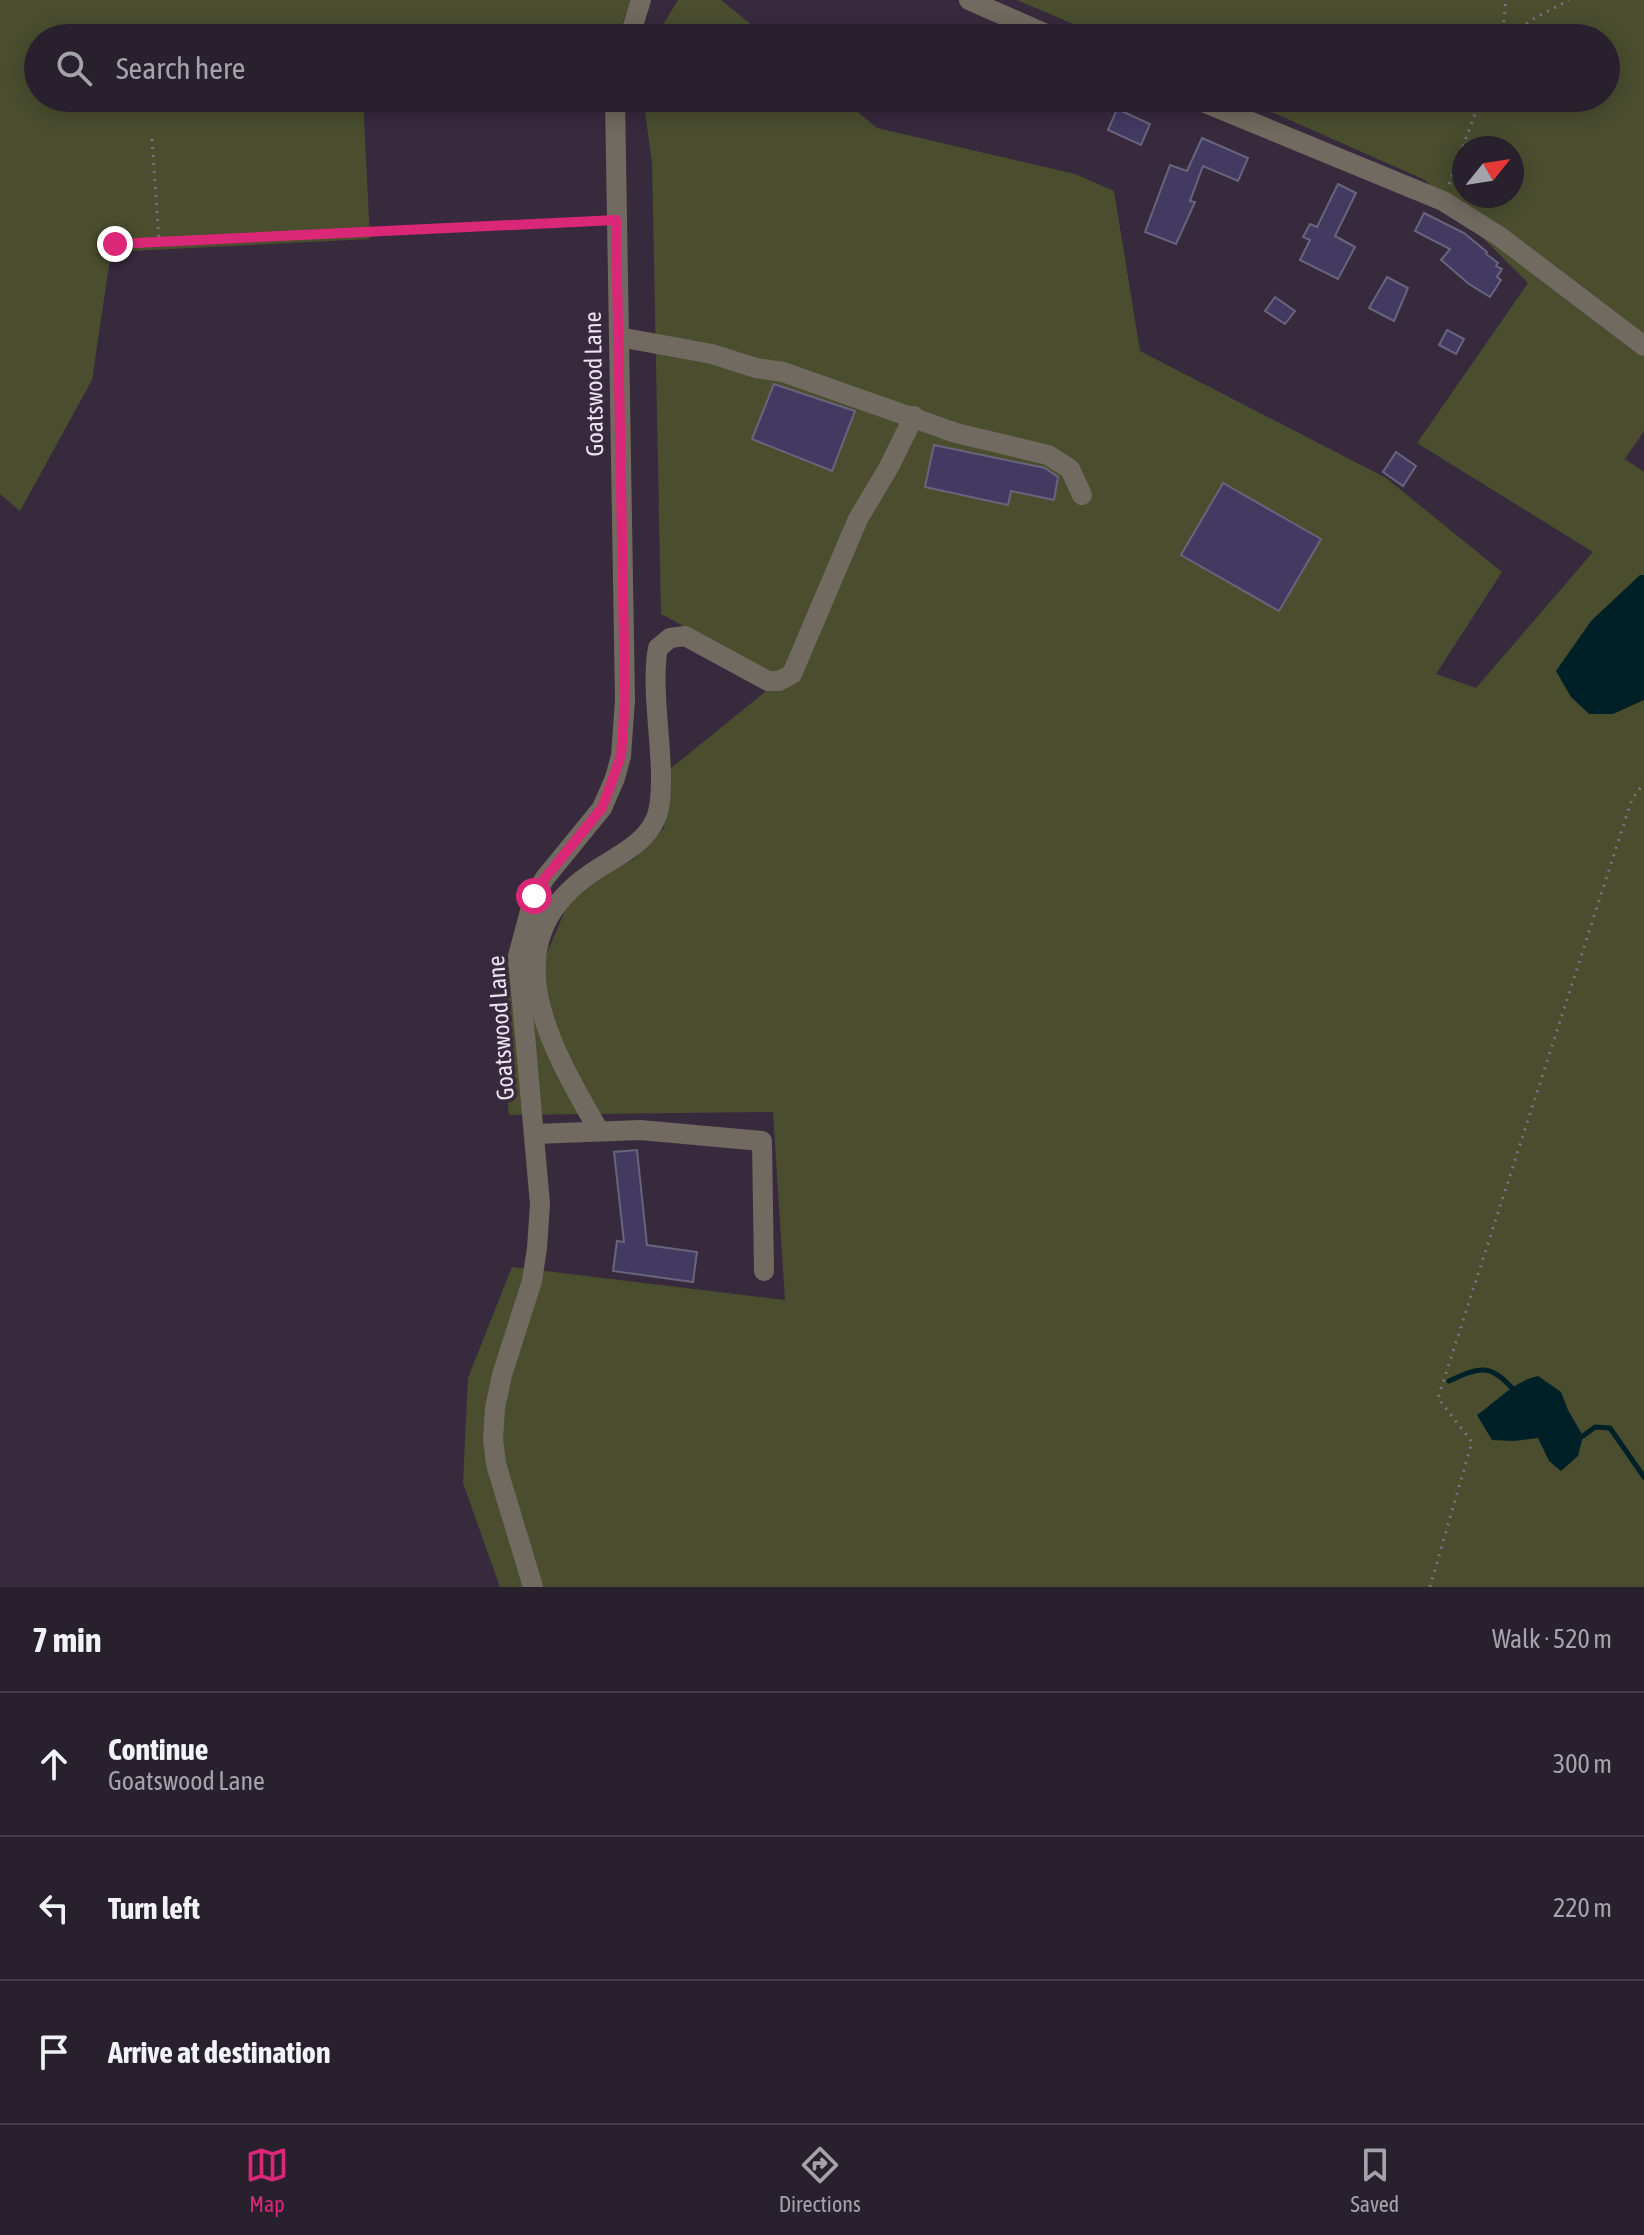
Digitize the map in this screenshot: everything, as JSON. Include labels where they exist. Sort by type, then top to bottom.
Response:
[{"type":"street","points":[[633,24],[641,0]]},
{"type":"street","points":[[969,0],[1023,24]]},
{"type":"street","name":"Goatswood Lane","points":[[533,1587],[496,1464],[493,1439],[502,1375],[532,1281],[540,1204],[518,956],[534,896],[602,808],[621,756],[625,700],[615,112]]},
{"type":"street","points":[[1227,112],[1443,201],[1499,236],[1644,346]]},
{"type":"street","points":[[619,337],[712,354],[756,368],[783,372],[956,433],[1048,455],[1070,469],[1082,495]]},
{"type":"street","points":[[599,1131],[558,1058],[547,1028],[536,980],[537,945],[541,930],[558,901],[572,887],[644,837],[656,818],[661,783],[658,648],[670,638],[685,636],[768,681],[779,681],[792,674],[858,519],[914,416]]},
{"type":"street","points":[[535,1134],[640,1130],[762,1141],[764,1271]]},
{"type":"path","points":[[1505,24],[1506,0]]},
{"type":"path","points":[[1526,24],[1569,0]]},
{"type":"path","points":[[1443,201],[1476,112]]},
{"type":"path","points":[[152,139],[159,241]]},
{"type":"path","points":[[115,244],[616,220]]},
{"type":"path","points":[[1430,1587],[1472,1442],[1438,1398],[1632,799],[1644,783]]},
{"type":"shaded area","points":[[0,0],[631,0],[622,24],[24,24],[24,112],[364,112],[370,239],[111,252],[92,380],[20,511],[0,494]]},
{"type":"shaded area","points":[[678,0],[721,0],[751,24],[663,24]]},
{"type":"shaded area","points":[[1017,0],[1644,0],[1644,431],[1625,459],[1644,472],[1644,1587],[500,1587],[463,1483],[468,1378],[512,1267],[785,1300],[773,1112],[509,1115],[495,962],[544,960],[573,892],[634,859],[664,828],[670,769],[782,678],[661,614],[652,162],[645,112],[858,112],[877,128],[1075,174],[1114,191],[1140,351],[1386,478],[1502,572],[1436,674],[1476,688],[1593,552],[1417,443],[1528,283],[1453,208],[1524,208],[1524,136],[1452,136],[1452,207],[1425,180],[1272,112],[1620,112],[1620,24],[1073,24]]},
{"type":"shaded area","points":[[1640,575],[1644,575],[1644,700],[1613,714],[1589,714],[1571,697],[1556,671],[1591,621]]},
{"type":"shaded area","points":[[1538,1376],[1561,1392],[1583,1436],[1578,1456],[1561,1471],[1549,1461],[1538,1438],[1492,1440],[1477,1415],[1513,1387]]},
{"type":"building","points":[[1116,112],[1124,112],[1150,124],[1141,145],[1108,130]]},
{"type":"building","points":[[1202,138],[1248,158],[1238,181],[1203,166],[1190,201],[1195,202],[1176,244],[1145,232],[1170,165],[1187,171]]},
{"type":"building","points":[[1338,184],[1356,193],[1335,236],[1355,247],[1338,279],[1300,260],[1310,240],[1303,237],[1310,224],[1317,227]]},
{"type":"building","points":[[1424,213],[1464,233],[1498,263],[1496,266],[1502,269],[1497,277],[1501,280],[1490,297],[1441,260],[1450,249],[1415,231]]},
{"type":"building","points":[[1387,277],[1408,288],[1394,321],[1369,308]]},
{"type":"building","points":[[1275,297],[1295,311],[1285,324],[1265,311]]},
{"type":"building","points":[[1447,330],[1464,339],[1456,354],[1439,345]]},
{"type":"building","points":[[774,384],[855,411],[832,471],[752,439]]},
{"type":"building","points":[[934,445],[1045,468],[1058,477],[1054,500],[1011,491],[1008,505],[925,487]]},
{"type":"building","points":[[1396,452],[1416,466],[1403,486],[1383,472]]},
{"type":"building","points":[[1223,483],[1321,539],[1279,611],[1181,555]]},
{"type":"building","points":[[637,1150],[647,1245],[697,1252],[693,1282],[613,1271],[617,1241],[624,1242],[614,1152]]},
{"type":"waterway","points":[[1449,1381],[1483,1370],[1497,1374],[1512,1388]]},
{"type":"waterway","points":[[1583,1436],[1595,1427],[1610,1428],[1644,1477]]},
{"type":"route","points":[[115,244],[616,220],[625,700],[621,756],[602,808],[534,896]]}]
